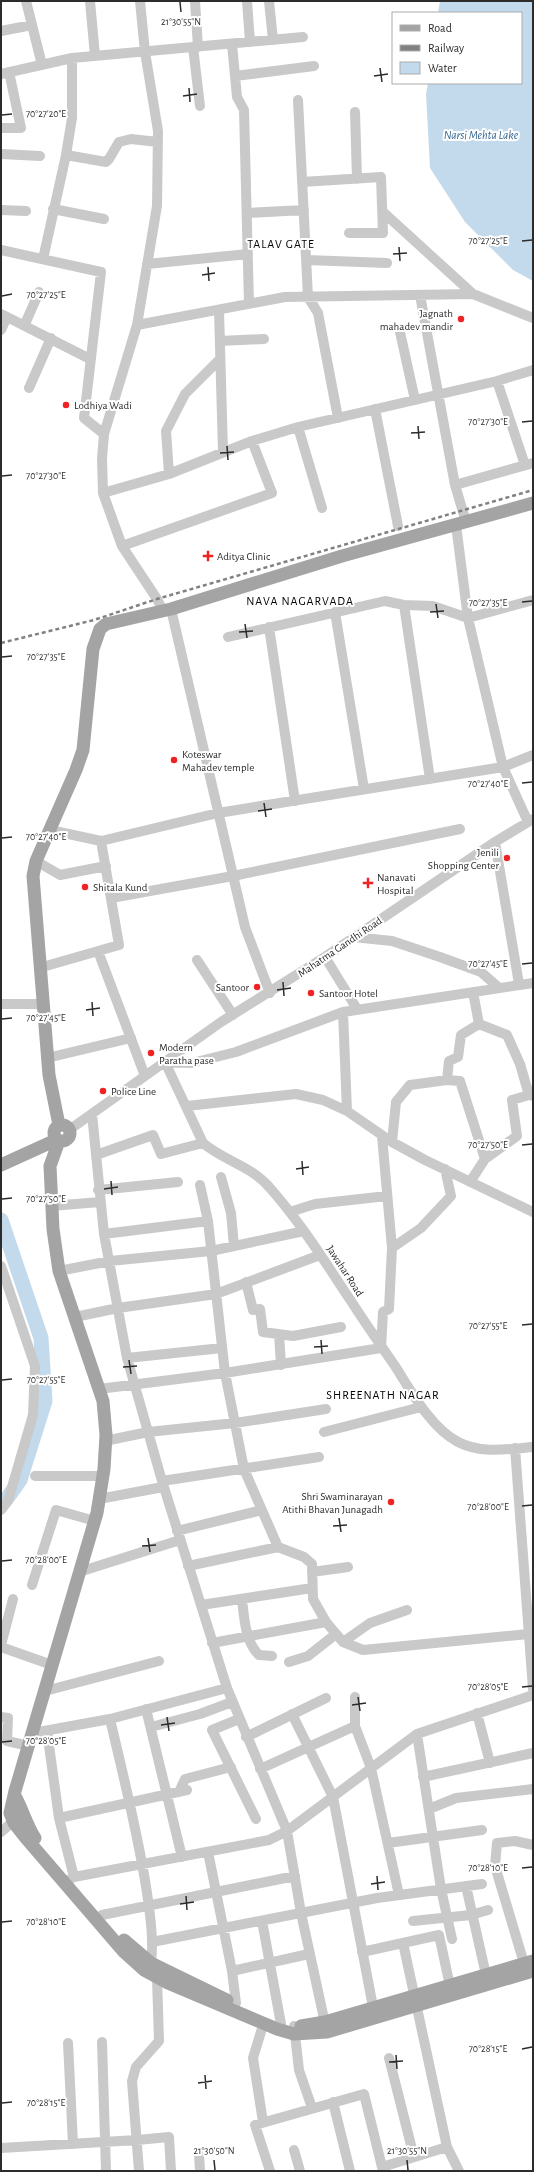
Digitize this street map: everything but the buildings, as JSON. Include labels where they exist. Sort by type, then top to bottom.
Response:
[{"type":"main road","points":[[529,1967],[326,2027],[311,2026],[289,2028],[263,2025],[152,1971],[124,1952],[69,1880],[14,1816],[15,1796],[95,1521],[103,1476],[105,1441],[103,1401],[59,1271],[52,1206],[50,1166],[59,1133],[47,1058],[33,876],[36,861],[82,750],[93,649],[100,629],[106,624],[167,610],[342,556],[533,503]]},
{"type":"main road","name":"Mahatma Gandhi Road","points":[[1,1165],[8,1156],[59,1133]]},
{"type":"main road","points":[[69,1880],[152,1971],[236,2004],[289,2028]]},
{"type":"main road","points":[[326,2027],[373,2007],[414,2002],[450,1986],[486,1975],[529,1967]]},
{"type":"street","points":[[26,1],[42,65]]},
{"type":"street","points":[[90,1],[95,56]]},
{"type":"street","points":[[140,1],[145,52],[158,131],[158,206],[137,325],[104,434],[102,459],[103,493],[122,546],[157,599],[167,610],[245,927],[270,993]]},
{"type":"street","points":[[195,1],[195,47],[200,106]]},
{"type":"street","points":[[247,1],[250,42]]},
{"type":"street","points":[[269,1],[273,40]]},
{"type":"street","points":[[1,31],[32,25]]},
{"type":"street","points":[[1,128],[21,128],[5,73],[72,58],[303,37]]},
{"type":"street","points":[[232,44],[237,97],[244,110],[249,304]]},
{"type":"street","points":[[43,259],[66,155],[72,118],[72,58]]},
{"type":"street","points":[[235,76],[314,66]]},
{"type":"street","points":[[298,100],[308,297],[318,313],[338,418]]},
{"type":"street","points":[[354,112],[356,179]]},
{"type":"street","points":[[66,155],[106,162],[119,142],[131,139],[158,142]]},
{"type":"street","points":[[1,154],[40,156]]},
{"type":"street","points":[[302,182],[381,177],[383,233],[349,233]]},
{"type":"street","points":[[53,209],[104,219]]},
{"type":"street","points":[[1,210],[26,211]]},
{"type":"street","points":[[247,213],[304,210]]},
{"type":"street","points":[[383,212],[473,294],[533,318]]},
{"type":"street","points":[[1,250],[101,272],[84,418],[104,434]]},
{"type":"street","points":[[147,264],[248,254]]},
{"type":"street","points":[[307,260],[387,263]]},
{"type":"street","points":[[25,324],[39,292]]},
{"type":"street","points":[[137,325],[219,311],[285,297],[473,294]]},
{"type":"street","points":[[420,295],[440,394],[461,523],[468,618],[503,767],[530,821]]},
{"type":"street","points":[[219,311],[223,452]]},
{"type":"street","points":[[1,330],[4,315],[25,324],[90,358]]},
{"type":"street","points":[[400,332],[415,400]]},
{"type":"street","points":[[29,388],[51,338]]},
{"type":"street","points":[[220,341],[264,339]]},
{"type":"street","points":[[169,474],[166,431],[184,394],[220,359]]},
{"type":"street","points":[[103,493],[169,474],[252,441],[298,427],[497,381],[533,370]]},
{"type":"street","points":[[455,485],[529,464],[497,381]]},
{"type":"street","points":[[375,410],[398,526]]},
{"type":"street","points":[[298,427],[322,508]]},
{"type":"street","points":[[122,546],[272,493],[252,441]]},
{"type":"street","points":[[228,637],[385,601],[404,605],[433,606],[468,618],[533,600]]},
{"type":"street","points":[[404,605],[430,779]]},
{"type":"street","points":[[335,612],[364,789]]},
{"type":"street","points":[[269,627],[295,801]]},
{"type":"street","points":[[50,830],[101,841],[218,813],[503,767],[533,755]]},
{"type":"street","name":"Mahatma Gandhi Road","points":[[59,1133],[92,1114],[233,1015],[270,993],[495,842],[530,821]]},
{"type":"street","points":[[111,898],[233,876],[460,829]]},
{"type":"street","points":[[39,968],[119,945],[101,841]]},
{"type":"street","points":[[495,842],[519,984]]},
{"type":"street","points":[[36,861],[60,875],[106,866]]},
{"type":"street","points":[[353,937],[392,941],[440,957],[481,972],[498,987]]},
{"type":"street","points":[[98,951],[145,1076]]},
{"type":"street","points":[[325,957],[357,1009]]},
{"type":"street","points":[[197,960],[233,1015]]},
{"type":"street","points":[[164,1062],[192,1063],[236,1052],[343,1012],[357,1009],[533,983]]},
{"type":"street","points":[[473,992],[479,1024]]},
{"type":"street","points":[[1,1004],[42,1004]]},
{"type":"street","points":[[343,1012],[347,1111]]},
{"type":"street","points":[[447,1080],[449,1061],[458,1057],[461,1035],[479,1024]]},
{"type":"street","points":[[470,1182],[485,1159],[517,1136],[512,1100],[531,1096],[520,1064],[507,1034],[479,1024]]},
{"type":"street","points":[[47,1058],[131,1038]]},
{"type":"street","name":"Jawahar Road","points":[[164,1062],[187,1106],[197,1134],[203,1143],[211,1150],[249,1169],[261,1178],[290,1212],[421,1407],[449,1435],[459,1442],[479,1448],[533,1447]]},
{"type":"street","points":[[392,1142],[396,1102],[410,1086],[447,1080],[460,1081],[485,1159]]},
{"type":"street","points":[[187,1106],[296,1094],[323,1100],[347,1111],[392,1142],[533,1212]]},
{"type":"street","points":[[92,1114],[98,1190],[104,1234],[127,1358],[163,1484],[227,1688],[246,1737],[287,1831],[301,1913],[326,2027]]},
{"type":"street","points":[[96,1155],[153,1135],[161,1154],[203,1143]]},
{"type":"street","points":[[99,1389],[225,1374],[381,1348],[383,1312],[389,1309],[392,1248],[382,1136]]},
{"type":"street","points":[[392,1248],[421,1228],[451,1196],[445,1169]]},
{"type":"street","points":[[221,1177],[231,1214],[234,1246]]},
{"type":"street","points":[[98,1190],[178,1182]]},
{"type":"street","points":[[200,1185],[208,1221],[225,1374],[244,1469],[278,1547]]},
{"type":"street","points":[[290,1212],[315,1204],[387,1196]]},
{"type":"street","points":[[52,1206],[100,1202]]},
{"type":"street","points":[[104,1234],[208,1221]]},
{"type":"street","points":[[59,1271],[110,1261],[211,1251],[304,1231]]},
{"type":"street","points":[[75,1317],[118,1308],[216,1294],[320,1255]]},
{"type":"street","points":[[1,1266],[35,1366],[33,1415],[8,1502],[1,1510]]},
{"type":"street","points":[[246,1282],[253,1310],[260,1309],[263,1332],[294,1336],[341,1327]]},
{"type":"street","points":[[279,1334],[281,1365]]},
{"type":"street","points":[[127,1358],[222,1348]]},
{"type":"street","points":[[324,1432],[421,1407]]},
{"type":"street","points":[[105,1441],[148,1432],[235,1423],[326,1408]]},
{"type":"street","points":[[515,1448],[533,1689]]},
{"type":"street","points":[[99,1499],[163,1484],[319,1457]]},
{"type":"street","points":[[34,1476],[103,1476]]},
{"type":"street","points":[[32,1585],[56,1510],[95,1521]]},
{"type":"street","points":[[79,1572],[179,1535],[262,1510]]},
{"type":"street","points":[[188,1566],[278,1547],[304,1557],[312,1564],[313,1599],[326,1622],[339,1638],[363,1650],[530,1639]]},
{"type":"street","points":[[312,1572],[348,1567]]},
{"type":"street","points":[[201,1605],[312,1588]]},
{"type":"street","points":[[13,1599],[1,1646],[52,1665]]},
{"type":"street","points":[[242,1599],[248,1636],[256,1652],[259,1655],[272,1656]]},
{"type":"street","points":[[288,1662],[308,1656],[339,1638],[370,1623],[407,1610]]},
{"type":"street","points":[[212,1643],[326,1622]]},
{"type":"street","points":[[45,1691],[159,1661]]},
{"type":"street","points":[[33,1733],[110,1718],[227,1688]]},
{"type":"street","points":[[47,1731],[69,1880],[268,1840],[287,1831],[416,1734],[533,1695]]},
{"type":"street","points":[[356,1697],[355,1726],[371,1768],[400,1895]]},
{"type":"street","points":[[246,1737],[326,1698]]},
{"type":"street","points":[[151,1727],[200,1714],[232,1702]]},
{"type":"street","points":[[146,1709],[182,1857]]},
{"type":"street","points":[[292,1714],[333,1797],[373,2007]]},
{"type":"street","points":[[477,1714],[490,1763]]},
{"type":"street","points":[[1,1717],[8,1718],[7,1740],[29,1746]]},
{"type":"street","points":[[110,1718],[142,1865],[148,1904],[152,1942],[152,1971],[160,2036],[156,2046],[136,2067],[132,2081],[139,2171]]},
{"type":"street","points":[[239,1719],[212,1730],[256,1819]]},
{"type":"street","points":[[260,1769],[355,1726]]},
{"type":"street","points":[[416,1734],[447,1918],[452,1939]]},
{"type":"street","points":[[423,1777],[533,1753]]},
{"type":"street","points":[[59,1818],[183,1791],[185,1780],[231,1768]]},
{"type":"street","points":[[429,1809],[456,1798],[509,1791],[533,1790]]},
{"type":"street","points":[[1,1832],[14,1816]]},
{"type":"street","points":[[388,1843],[482,1830]]},
{"type":"street","points":[[529,1967],[496,1866],[497,1843],[515,1841],[533,1844]]},
{"type":"street","points":[[208,1852],[232,1971],[236,2004]]},
{"type":"street","points":[[102,1915],[148,1904],[295,1876]]},
{"type":"street","points":[[152,1942],[353,1902],[482,1884]]},
{"type":"street","points":[[466,1886],[471,1915],[486,1975]]},
{"type":"street","points":[[413,1921],[471,1915],[488,1910]]},
{"type":"street","points":[[262,1921],[269,1963],[289,2028],[299,2070],[312,2108]]},
{"type":"street","points":[[362,1952],[439,1935],[450,1986]]},
{"type":"street","points":[[403,1943],[414,2002],[447,2147],[459,2171]]},
{"type":"street","points":[[232,1971],[310,1954]]},
{"type":"street","points":[[263,2025],[253,2058],[263,2122]]},
{"type":"street","points":[[102,2042],[106,2171]]},
{"type":"street","points":[[68,2043],[73,2144]]},
{"type":"street","points":[[389,2058],[414,2157]]},
{"type":"street","points":[[270,2171],[254,2125],[364,2094],[382,2169],[447,2147]]},
{"type":"street","points":[[333,2102],[350,2171]]},
{"type":"street","points":[[1,2148],[169,2137],[171,2171]]},
{"type":"street","points":[[294,2150],[300,2171]]},
{"type":"street","points":[[199,2154],[200,2171]]},
{"type":"water","name":"Narsi Mehta Lake","points":[[440,1],[533,1],[533,281],[513,270],[465,222],[430,168],[426,94],[428,84],[522,84],[522,12],[438,12]]},
{"type":"waterway","points":[[1,1220],[41,1338],[45,1401],[20,1480],[8,1497]]},
{"type":"railway","points":[[1,643],[94,620],[157,599],[533,490]]},
{"type":"place","name":"Jagnath mahadev mandir","points":[[461,319]]},
{"type":"place","name":"Lodhiya Wadi","points":[[66,405]]},
{"type":"place","name":"Aditya Clinic","points":[[208,556]]},
{"type":"place","name":"Koteswar Mahadev temple","points":[[174,760]]},
{"type":"place","name":"Jenili Shopping Center","points":[[507,858]]},
{"type":"place","name":"Nanavati Hospital","points":[[368,883]]},
{"type":"place","name":"Shitala Kund","points":[[85,887]]},
{"type":"place","name":"Santoor","points":[[257,987]]},
{"type":"place","name":"Santoor Hotel","points":[[311,993]]},
{"type":"place","name":"Modern Paratha pase","points":[[151,1053]]},
{"type":"place","name":"Police Line","points":[[103,1091]]},
{"type":"place","name":"Shri Swaminarayan Atithi Bhavan Junagadh","points":[[391,1502]]},
{"type":"district","name":"TALAV GATE","points":[[281,244]]},
{"type":"district","name":"NAVA NAGARVADA","points":[[300,601]]},
{"type":"district","name":"SHREENATH NAGAR","points":[[383,1395]]}]
